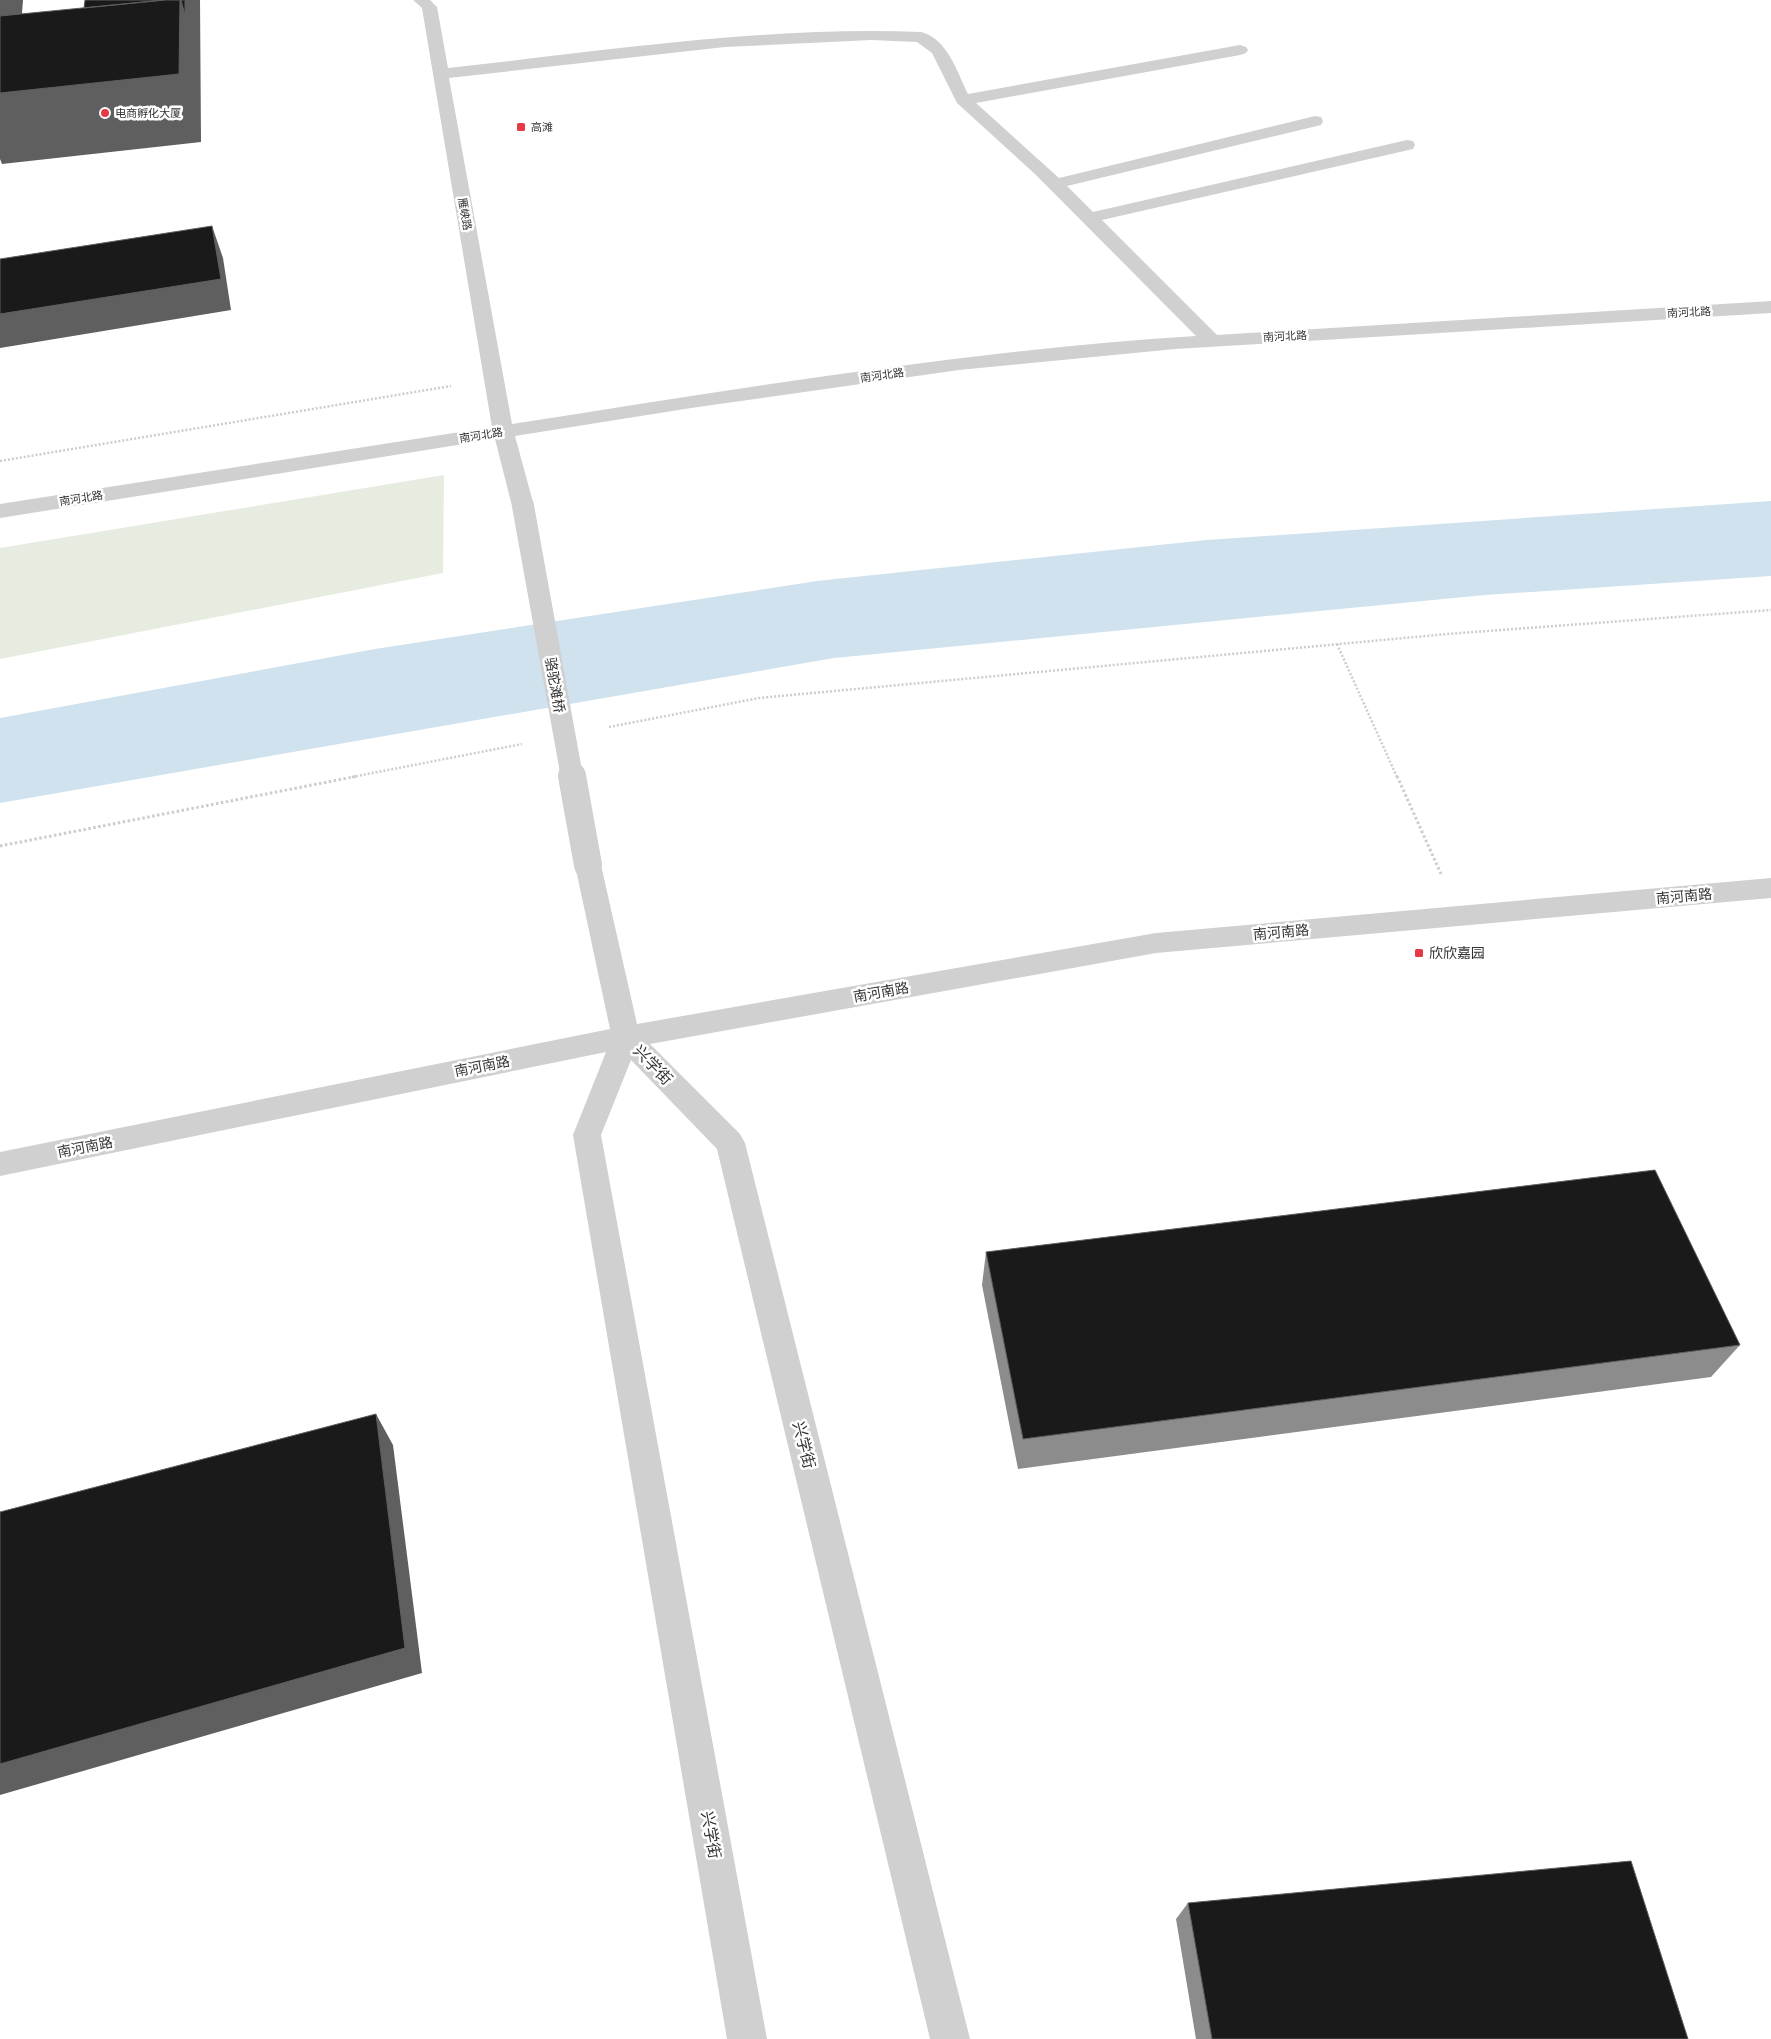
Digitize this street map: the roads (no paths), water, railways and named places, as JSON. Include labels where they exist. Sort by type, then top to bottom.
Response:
[{"type":"street","name":"雁峡路","points":[[421,0],[429,6],[503,431]]},
{"type":"street","points":[[440,74],[724,42],[871,35],[921,37],[939,51],[963,100],[1055,184],[1212,341]]},
{"type":"street","points":[[963,100],[1240,50]]},
{"type":"street","points":[[1055,184],[1315,121]]},
{"type":"street","points":[[1089,218],[1407,145]]},
{"type":"street","name":"南河北路","points":[[0,511],[691,402],[959,364],[1212,341],[1771,307]]},
{"type":"street","name":"骆驼滩桥","points":[[503,431],[522,506],[588,865],[626,1038]]},
{"type":"street","name":"南河南路","points":[[0,1164],[626,1038],[1156,943],[1771,888]]},
{"type":"street","name":"兴学街","points":[[747,2039],[586,1135],[626,1038],[730,1143],[950,2039]]},
{"type":"water","points":[[1771,501],[1771,576],[1485,595],[834,658],[0,803],[0,718],[375,649],[817,581],[1207,540]]},
{"type":"place","name":"电商孵化大厦","points":[[105,113]]},
{"type":"place","name":"高滩","points":[[521,127]]},
{"type":"place","name":"欣欣嘉园","points":[[1419,953]]}]
